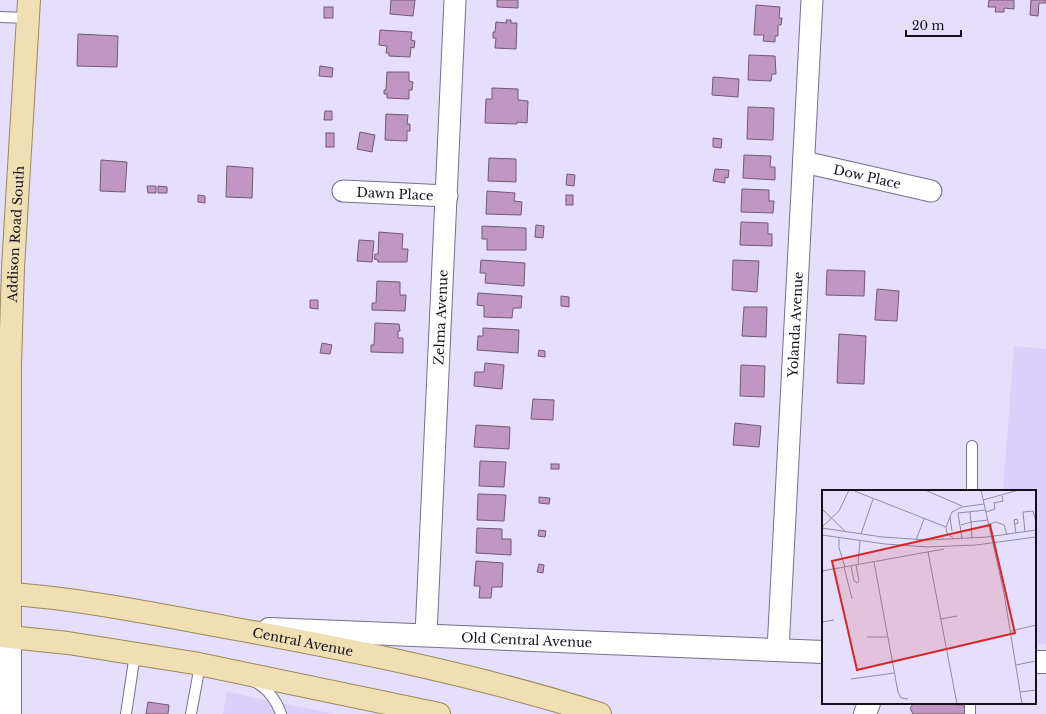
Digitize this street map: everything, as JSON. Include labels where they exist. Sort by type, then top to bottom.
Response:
[{"type":"main road","name":"Addison Road South","points":[[5,636],[13,260],[28,9]]},
{"type":"main road","name":"Central Avenue","points":[[5,593],[120,608],[231,628],[423,666],[600,714]]},
{"type":"main road","name":"Old Central Avenue","points":[[231,628],[822,652]]},
{"type":"main road","points":[[10,714],[5,636],[68,643],[200,664],[439,714]]},
{"type":"main road","points":[[865,714],[869,704]]},
{"type":"street","name":"Zelma Avenue","points":[[426,635],[455,0]]},
{"type":"street","name":"Yolanda Avenue","points":[[778,650],[812,0]]},
{"type":"street","name":"Dow Place","points":[[804,162],[930,191]]},
{"type":"street","name":"Dawn Place","points":[[343,191],[447,196]]},
{"type":"lane","points":[[0,17],[28,9]]},
{"type":"lane","points":[[972,446],[972,490]]},
{"type":"lane","points":[[126,714],[135,654]]},
{"type":"lane","points":[[191,714],[200,664]]},
{"type":"lane","points":[[232,670],[262,686],[278,705],[281,714]]},
{"type":"shaded area","points":[[1014,346],[1046,349],[1046,644],[1036,643],[1036,490],[1003,490]]},
{"type":"shaded area","points":[[227,692],[335,714],[223,714]]},
{"type":"building","points":[[391,0],[415,0],[413,16],[390,14]]},
{"type":"building","points":[[497,0],[518,0],[518,8],[497,7]]},
{"type":"building","points":[[989,0],[1014,0],[1014,9],[1004,8],[1004,12],[995,12],[996,7],[988,7]]},
{"type":"building","points":[[1031,0],[1046,0],[1046,3],[1039,3],[1038,16],[1030,15]]},
{"type":"building","points":[[756,5],[780,7],[779,18],[782,18],[781,25],[778,25],[778,36],[775,36],[775,42],[763,41],[764,35],[754,35]]},
{"type":"building","points":[[324,7],[333,7],[333,18],[324,18]]},
{"type":"building","points":[[506,20],[511,20],[511,23],[517,23],[516,49],[495,48],[496,38],[493,38],[493,32],[495,32],[496,22],[507,23]]},
{"type":"building","points":[[380,30],[412,32],[411,40],[415,41],[414,48],[411,47],[410,57],[389,56],[389,53],[386,53],[387,46],[379,45]]},
{"type":"building","points":[[78,34],[118,36],[117,67],[77,66]]},
{"type":"building","points":[[749,55],[775,56],[776,74],[772,74],[771,81],[748,80]]},
{"type":"building","points":[[320,66],[333,68],[332,77],[319,76]]},
{"type":"building","points":[[387,72],[409,72],[409,81],[413,82],[412,90],[409,90],[409,99],[387,98],[387,94],[384,94],[384,90],[386,90]]},
{"type":"building","points":[[713,77],[739,79],[738,97],[712,95]]},
{"type":"building","points":[[492,88],[518,89],[518,100],[528,101],[527,123],[485,123],[486,99],[492,99]]},
{"type":"building","points":[[748,107],[774,108],[773,140],[747,139]]},
{"type":"building","points":[[325,111],[332,111],[332,120],[324,120]]},
{"type":"building","points":[[386,114],[408,115],[407,124],[410,124],[410,131],[407,131],[407,141],[385,140]]},
{"type":"building","points":[[360,132],[375,135],[372,152],[357,149]]},
{"type":"building","points":[[326,133],[334,133],[334,147],[326,147]]},
{"type":"building","points":[[713,138],[722,139],[721,148],[713,147]]},
{"type":"building","points":[[744,155],[771,156],[770,167],[775,167],[775,180],[743,178]]},
{"type":"building","points":[[489,158],[516,159],[516,182],[488,181]]},
{"type":"building","points":[[101,160],[127,162],[125,192],[100,191]]},
{"type":"building","points":[[227,166],[253,168],[252,198],[226,197]]},
{"type":"building","points":[[715,169],[729,170],[728,178],[725,177],[725,183],[713,181]]},
{"type":"building","points":[[567,174],[575,175],[574,186],[566,185]]},
{"type":"building","points":[[147,186],[156,186],[156,193],[148,193]]},
{"type":"building","points":[[158,186],[167,187],[167,193],[158,193]]},
{"type":"building","points":[[742,189],[769,190],[769,201],[774,201],[773,213],[741,212]]},
{"type":"building","points":[[487,191],[515,193],[514,201],[522,202],[521,215],[486,214]]},
{"type":"building","points":[[198,195],[205,196],[205,203],[198,202]]},
{"type":"building","points":[[566,195],[573,195],[573,205],[566,205]]},
{"type":"building","points":[[741,222],[768,223],[768,234],[772,234],[772,246],[740,245]]},
{"type":"building","points":[[536,225],[544,226],[543,238],[535,237]]},
{"type":"building","points":[[482,226],[526,228],[526,250],[487,250],[487,239],[482,239]]},
{"type":"building","points":[[379,232],[403,234],[402,249],[408,249],[407,262],[378,262],[378,260],[374,259],[375,254],[378,254]]},
{"type":"building","points":[[359,240],[374,241],[372,262],[357,261]]},
{"type":"building","points":[[481,260],[525,263],[524,286],[485,283],[486,273],[480,273]]},
{"type":"building","points":[[733,260],[759,261],[757,292],[732,290]]},
{"type":"building","points":[[827,270],[865,271],[864,296],[826,295]]},
{"type":"building","points":[[377,281],[400,282],[400,295],[406,295],[405,311],[372,310],[372,303],[376,303]]},
{"type":"building","points":[[877,289],[899,291],[897,321],[875,320]]},
{"type":"building","points":[[478,293],[522,296],[521,308],[513,308],[512,318],[484,317],[484,306],[477,305]]},
{"type":"building","points":[[561,296],[569,297],[569,307],[561,306]]},
{"type":"building","points":[[310,300],[318,300],[318,309],[310,308]]},
{"type":"building","points":[[744,307],[767,307],[766,337],[742,336]]},
{"type":"building","points":[[375,323],[399,324],[400,331],[398,331],[398,338],[403,338],[403,353],[371,352],[371,345],[374,345]]},
{"type":"building","points":[[483,328],[519,330],[518,353],[477,350],[478,336],[483,336]]},
{"type":"building","points":[[839,334],[866,336],[864,384],[837,383]]},
{"type":"building","points":[[322,343],[332,345],[330,354],[320,353]]},
{"type":"building","points":[[539,350],[545,351],[545,357],[538,356]]},
{"type":"building","points":[[485,363],[504,365],[502,389],[474,386],[475,372],[484,372]]},
{"type":"building","points":[[741,365],[765,366],[764,397],[740,396]]},
{"type":"building","points":[[533,399],[554,400],[553,420],[531,419]]},
{"type":"building","points":[[735,423],[761,426],[759,447],[733,445]]},
{"type":"building","points":[[476,425],[510,427],[509,449],[474,447]]},
{"type":"building","points":[[480,461],[506,462],[504,487],[479,486]]},
{"type":"building","points":[[551,464],[559,464],[559,469],[551,469]]},
{"type":"building","points":[[478,494],[506,495],[504,521],[477,520]]},
{"type":"building","points":[[539,497],[550,498],[549,504],[539,503]]},
{"type":"building","points":[[477,528],[502,529],[502,539],[511,539],[511,555],[476,553]]},
{"type":"building","points":[[539,530],[546,531],[545,537],[538,536]]},
{"type":"building","points":[[476,561],[503,563],[502,587],[492,587],[491,598],[479,598],[480,586],[474,586]]},
{"type":"building","points":[[539,564],[544,565],[543,573],[537,572]]},
{"type":"building","points":[[148,702],[169,705],[168,714],[146,714]]},
{"type":"building","points":[[913,704],[964,705],[965,714],[913,714],[910,708]]}]
